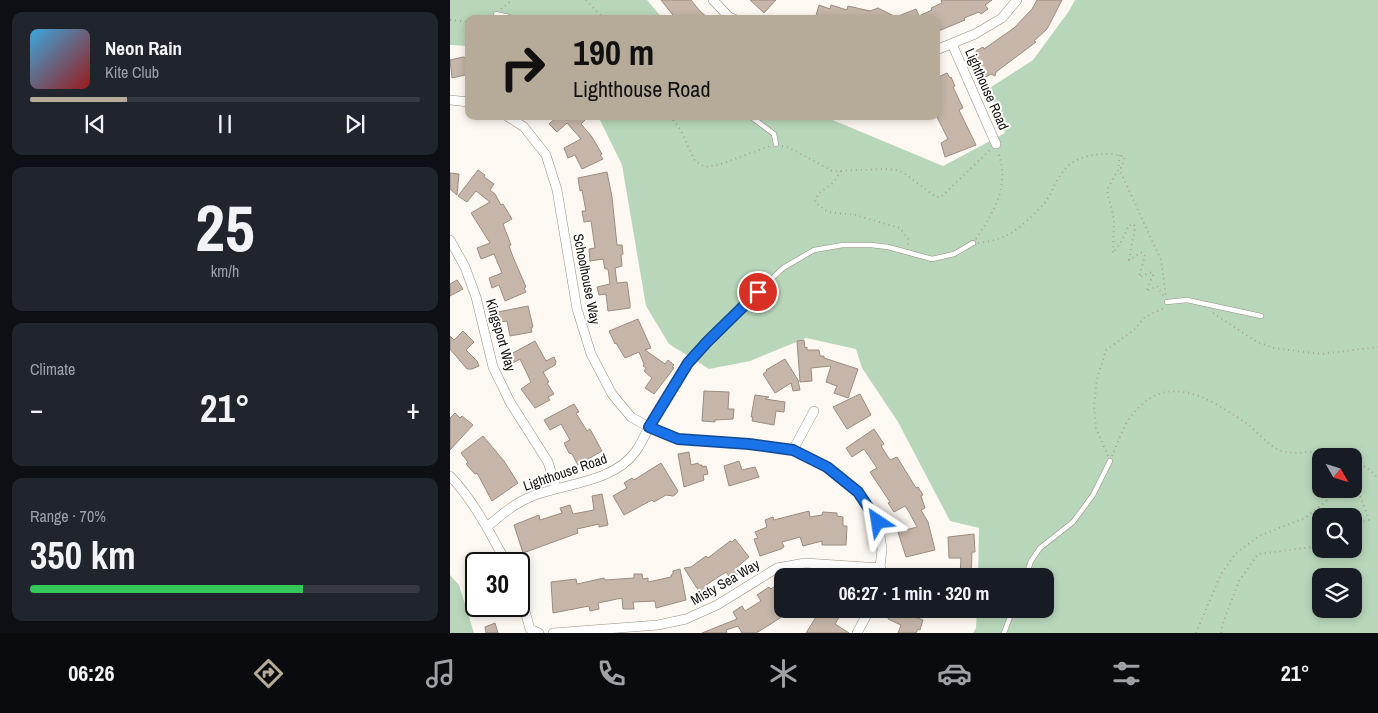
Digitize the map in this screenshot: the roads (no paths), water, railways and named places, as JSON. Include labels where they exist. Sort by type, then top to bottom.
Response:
[{"type":"street","points":[[940,48],[1002,18],[1017,0]]},
{"type":"street","points":[[714,1],[730,15]]},
{"type":"street","name":"Lighthouse Road","points":[[952,44],[996,144]]},
{"type":"street","points":[[450,100],[465,102]]},
{"type":"street","name":"Schoolhouse Way","points":[[513,120],[524,127],[546,155],[557,190],[577,309],[591,354],[612,394],[631,416],[649,427],[678,439],[749,444],[793,450],[827,467],[858,492],[878,522],[882,549],[880,568]]},
{"type":"street","name":"Kingsport Way","points":[[450,240],[465,267],[476,297],[493,367],[510,402],[548,462],[556,488]]},
{"type":"street","points":[[793,450],[814,410]]},
{"type":"street","name":"Lighthouse Road","points":[[487,527],[510,507],[533,496],[615,470],[636,452],[649,427]]},
{"type":"street","points":[[450,476],[459,485],[487,527],[501,552]]},
{"type":"street","name":"Misty Sea Way","points":[[777,568],[805,563],[847,568]]},
{"type":"street","name":"Misty Sea Way","points":[[553,633],[658,625],[686,620],[717,605],[774,570]]},
{"type":"street","points":[[527,617],[530,629],[536,632]]},
{"type":"street","points":[[857,633],[865,618]]},
{"type":"lane","points":[[496,14],[500,15]]},
{"type":"lane","points":[[755,120],[774,134],[776,144]]},
{"type":"lane","name":"Lighthouse Road","points":[[649,427],[688,363],[707,342],[783,268],[814,250],[843,245],[871,245],[888,247],[932,260],[954,254],[973,243]]},
{"type":"lane","points":[[1168,302],[1187,300],[1261,316]]},
{"type":"lane","points":[[1029,568],[1040,548],[1073,522],[1093,495],[1110,461]]},
{"type":"lane","points":[[1004,633],[1010,618]]}]
